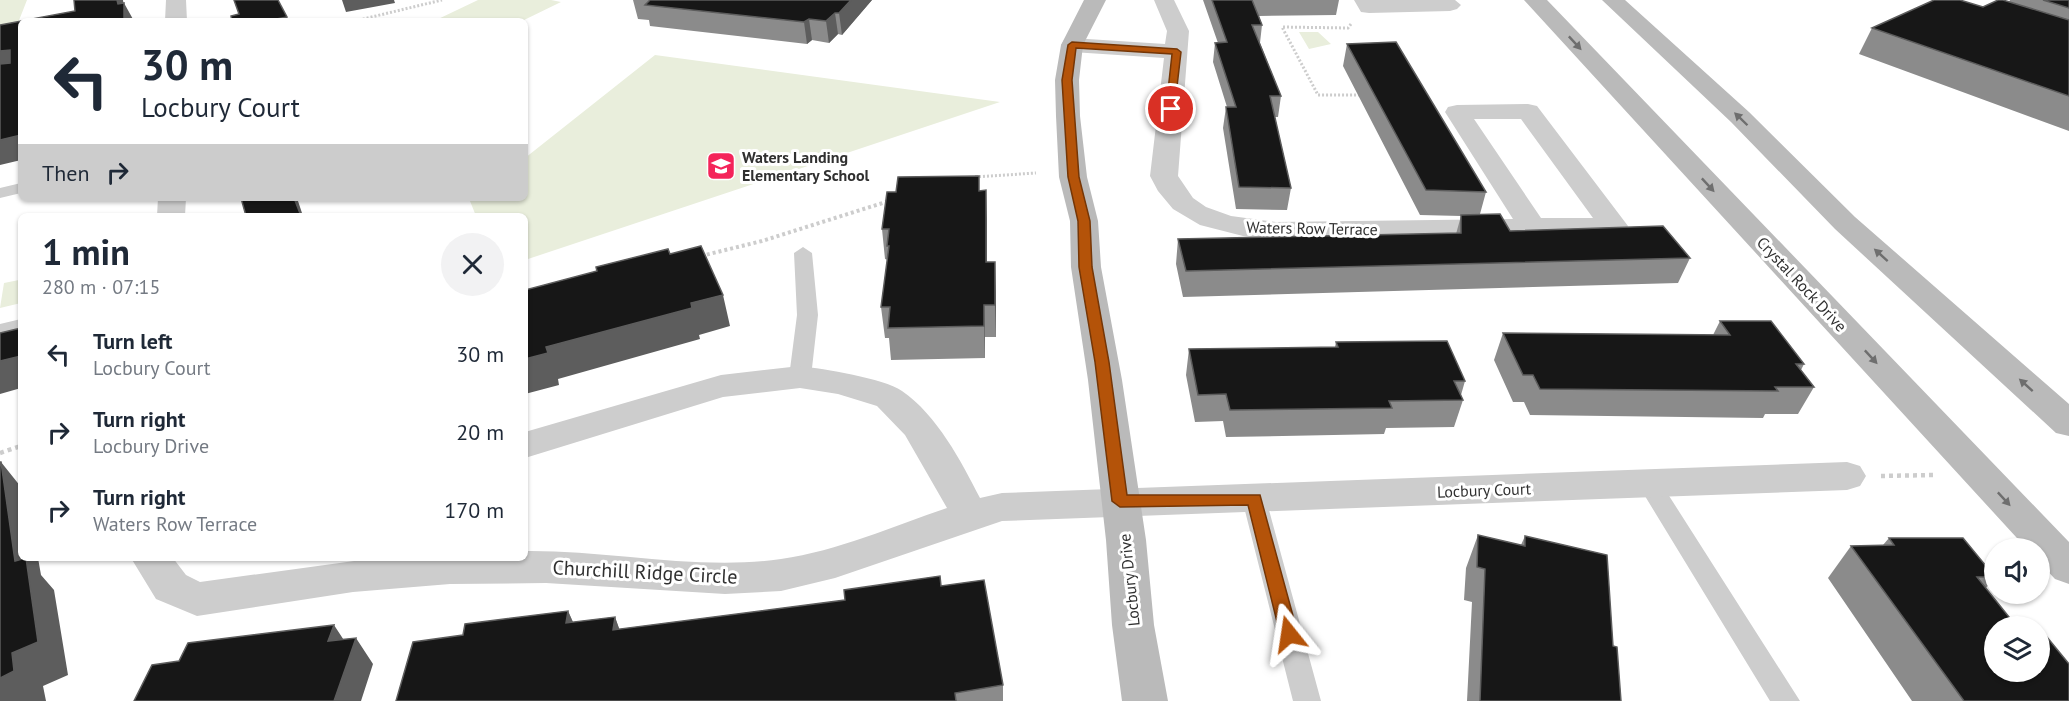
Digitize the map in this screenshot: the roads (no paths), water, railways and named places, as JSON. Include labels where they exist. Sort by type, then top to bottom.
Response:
[{"type":"main road","name":"Locbury Drive","points":[[1095,0],[1072,45],[1067,80],[1073,177],[1084,221],[1086,267],[1102,362],[1133,625],[1145,701]]},
{"type":"main road","name":"Crystal Rock Drive","points":[[1535,0],[2069,568]]},
{"type":"main road","points":[[1613,0],[1740,117],[1845,223],[2069,424]]},
{"type":"street","points":[[176,0],[176,18]]},
{"type":"street","name":"Waters Row Terrace","points":[[1164,0],[1178,31],[1164,176],[1170,192],[1186,207],[1208,219],[1238,227],[1276,231],[1533,228],[1614,226],[1528,111],[1457,112],[1533,228]]},
{"type":"street","points":[[1365,0],[1369,7],[1450,5],[1447,0]]},
{"type":"street","points":[[1072,45],[1177,52]]},
{"type":"street","points":[[528,444],[721,386],[800,377],[841,383],[889,398],[918,426],[954,483],[970,515]]},
{"type":"street","name":"Locbury Court","points":[[1120,501],[1254,499],[1847,476]]},
{"type":"street","name":"Churchill Ridge Circle","points":[[153,561],[171,587],[197,599],[353,576],[450,568],[546,567],[725,579],[780,574],[836,562],[970,515],[1002,507],[1120,501]]},
{"type":"lane","points":[[0,193],[18,189]]},
{"type":"lane","points":[[800,377],[809,321],[809,281],[803,253]]},
{"type":"lane","points":[[0,331],[18,327]]},
{"type":"lane","points":[[1649,483],[1786,701]]},
{"type":"lane","points":[[1254,499],[1307,701]]},
{"type":"place","name":"Waters Landing Elementary School","points":[[721,166]]}]
